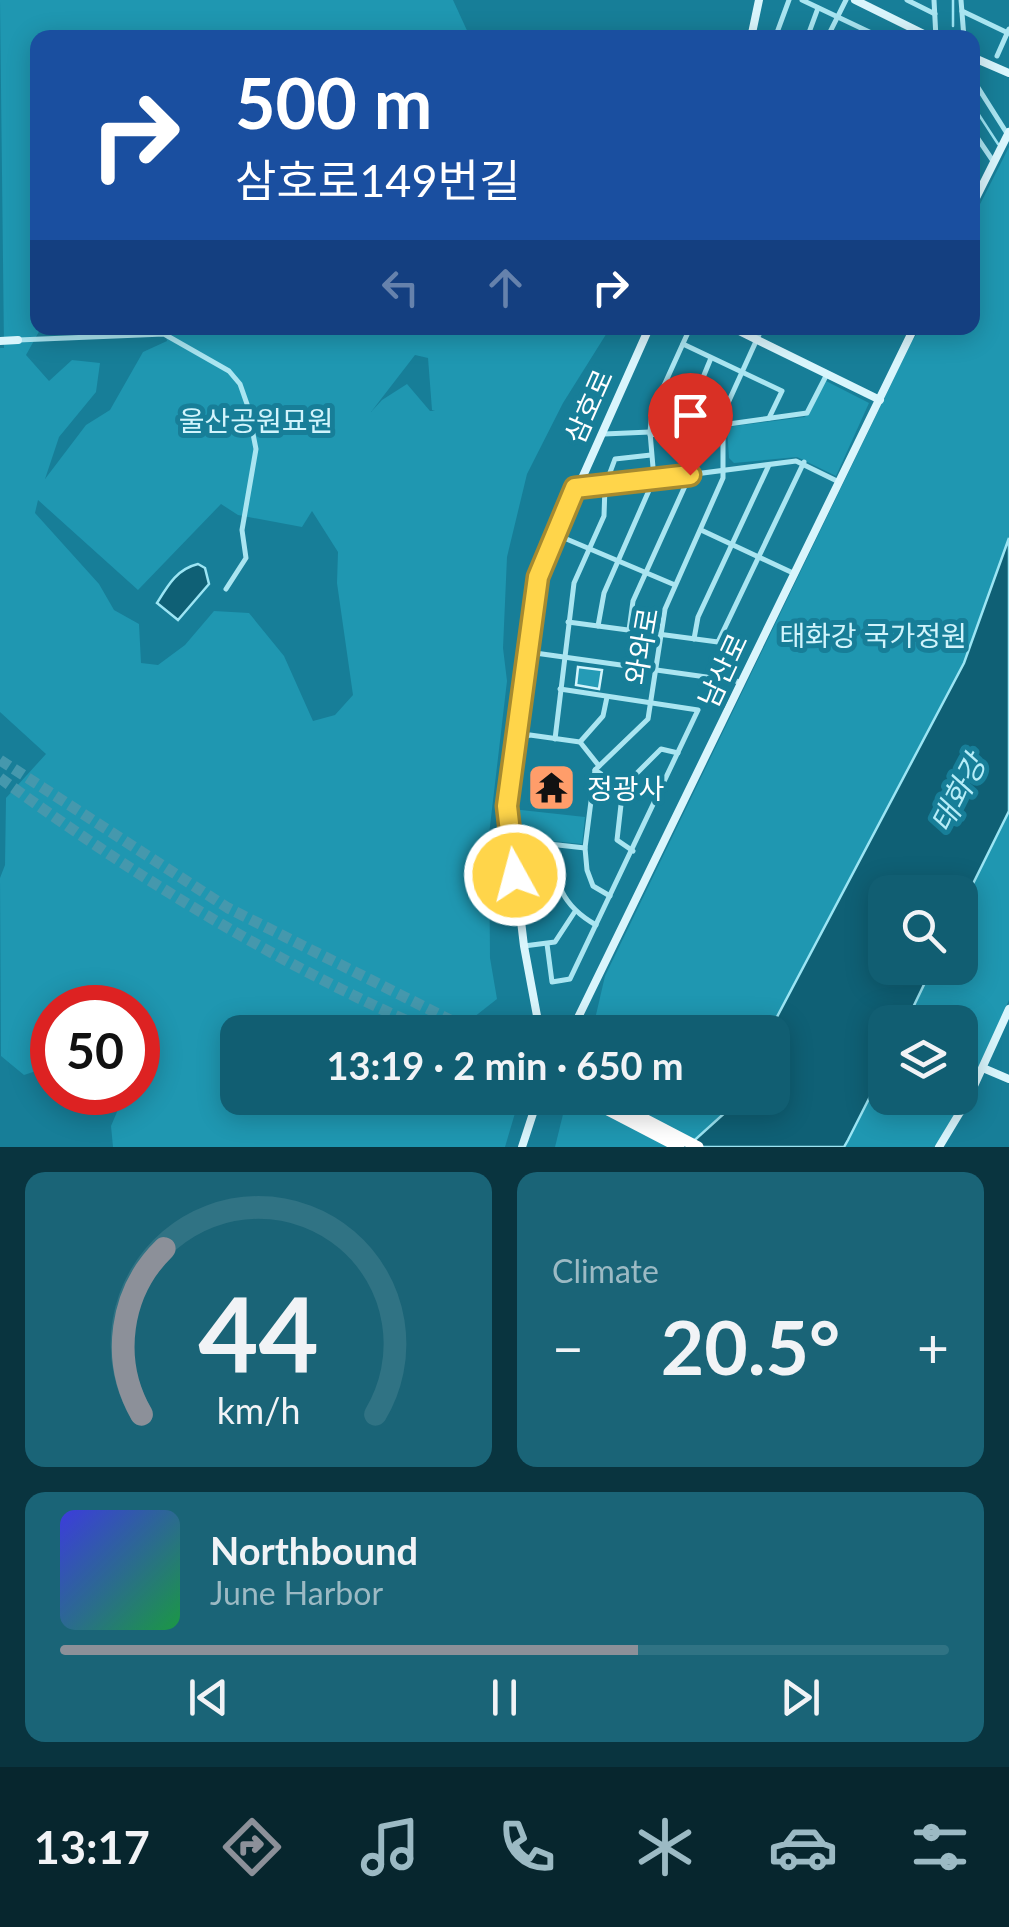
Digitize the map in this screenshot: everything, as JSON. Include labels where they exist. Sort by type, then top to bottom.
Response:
[{"type":"highway","points":[[618,1115],[679,1147]]},
{"type":"highway","points":[[637,1115],[698,1147]]},
{"type":"main road","points":[[753,30],[759,0]]},
{"type":"main road","points":[[855,0],[917,30]]},
{"type":"main road","points":[[980,60],[1009,73]]},
{"type":"main road","points":[[980,190],[1008,135]]},
{"type":"main road","name":"삼호로","points":[[537,1015],[507,806],[538,577],[554,533],[645,335]]},
{"type":"main road","points":[[748,335],[880,400]]},
{"type":"main road","name":"남산로","points":[[579,1015],[911,335]]},
{"type":"main road","points":[[0,341],[18,340]]},
{"type":"main road","points":[[939,1147],[1009,1009]]},
{"type":"main road","points":[[982,1068],[1009,1079]]},
{"type":"main road","points":[[524,1147],[535,1115]]},
{"type":"street","points":[[778,30],[789,0]]},
{"type":"street","points":[[802,0],[865,30]]},
{"type":"street","points":[[830,30],[846,0]]},
{"type":"street","points":[[907,0],[935,14]]},
{"type":"street","points":[[934,0],[934,30]]},
{"type":"street","points":[[961,0],[963,30]]},
{"type":"street","points":[[810,30],[818,8]]},
{"type":"street","points":[[962,11],[1009,31],[998,56]]},
{"type":"street","points":[[853,30],[855,25]]},
{"type":"street","points":[[980,91],[1008,135]]},
{"type":"street","points":[[980,143],[994,163]]},
{"type":"street","points":[[18,340],[140,335]]},
{"type":"street","points":[[166,335],[229,372],[247,404],[256,449],[242,530],[246,558],[226,589]]},
{"type":"street","points":[[598,626],[604,593],[654,479],[652,412],[687,335]]},
{"type":"street","name":"와와로","points":[[597,768],[648,719],[664,609],[724,470],[722,424],[758,335]]},
{"type":"street","points":[[683,344],[782,391],[769,418]]},
{"type":"street","points":[[629,630],[633,601],[690,475],[689,406],[711,358]]},
{"type":"street","points":[[601,432],[607,436],[688,431],[807,413],[826,374]]},
{"type":"street","points":[[555,739],[574,583],[606,510],[605,486],[615,460],[651,455]]},
{"type":"street","points":[[568,622],[718,642],[804,462]]},
{"type":"street","points":[[575,488],[804,462],[838,482]]},
{"type":"street","points":[[694,639],[698,617],[769,465]]},
{"type":"street","points":[[700,530],[794,573]]},
{"type":"street","points":[[554,533],[675,586]]},
{"type":"street","points":[[528,652],[742,682]]},
{"type":"street","points":[[547,944],[552,982],[570,979],[698,710],[560,689]]},
{"type":"street","points":[[580,742],[604,716],[607,697]]},
{"type":"street","points":[[516,739],[530,735],[580,742],[597,768],[623,787]]},
{"type":"street","points":[[632,851],[617,840],[623,787],[661,749],[678,753]]},
{"type":"street","points":[[597,768],[584,848],[589,878],[610,896]]},
{"type":"street","points":[[510,840],[584,848]]},
{"type":"street","points":[[552,844],[558,888],[575,912],[596,925]]},
{"type":"street","points":[[524,946],[559,939],[575,912]]},
{"type":"green space","name":"울산공원묘원","points":[[0,0],[453,0],[467,30],[30,30],[30,335],[37,335],[26,355],[49,381],[72,360],[100,363],[96,392],[59,437],[45,479],[86,425],[110,410],[143,352],[167,341],[166,335],[606,335],[563,403],[527,474],[507,557],[503,648],[507,681],[489,835],[490,958],[497,999],[477,1015],[220,1015],[220,1115],[514,1115],[505,1147],[113,1147],[111,1126],[116,1115],[160,1115],[160,985],[30,985],[30,1073],[24,1075],[1,1056],[0,878],[5,865],[6,798],[46,754],[0,712],[0,348],[4,348]],"holes":[[[415,355],[428,358],[435,411],[430,411],[407,384],[371,412]],[[38,500],[138,590],[221,504],[238,515],[302,527],[312,511],[338,552],[337,583],[353,695],[335,715],[313,721],[284,656],[249,613],[214,611],[185,645],[158,665],[141,663],[139,624],[114,610],[99,584],[35,513]]]},
{"type":"green space","name":"태화강 국가정원","points":[[1009,147],[1009,541],[964,663],[778,1015],[596,1015],[605,976],[912,341],[916,335],[980,335],[980,204]]},
{"type":"green space","points":[[826,381],[869,403],[836,476],[797,457],[734,463],[729,458],[727,427],[805,417]]},
{"type":"green space","points":[[512,809],[585,817],[582,844],[513,837]]},
{"type":"green space","points":[[1009,811],[1009,1000],[978,1069],[978,1005],[914,1005],[924,985],[978,985],[977,875]]},
{"type":"green space","points":[[868,1100],[868,1115],[955,1115],[937,1147],[844,1147]]},
{"type":"green space","points":[[563,1115],[722,1115],[686,1147],[555,1147]]},
{"type":"water","name":"태화강","points":[[1009,538],[1009,811],[977,875],[868,875],[868,985],[924,985],[914,1005],[868,1005],[868,1101],[844,1147],[687,1147],[722,1115],[790,1115],[790,1015],[778,1015],[964,663]]},
{"type":"water","points":[[198,564],[205,568],[209,584],[178,620],[157,603],[179,574]]},
{"type":"building","points":[[578,667],[602,670],[599,689],[576,685]]},
{"type":"waterway","points":[[953,0],[953,26]]},
{"type":"waterway","points":[[980,116],[998,144]]},
{"type":"tunnel","points":[[0,760],[228,908],[440,1015]]},
{"type":"tunnel","points":[[0,778],[209,917],[395,1015]]},
{"type":"place","name":"정광사","points":[[552,788]]},
{"type":"route","points":[[515,875],[507,806],[538,577],[546,552],[575,488],[690,475]]}]
